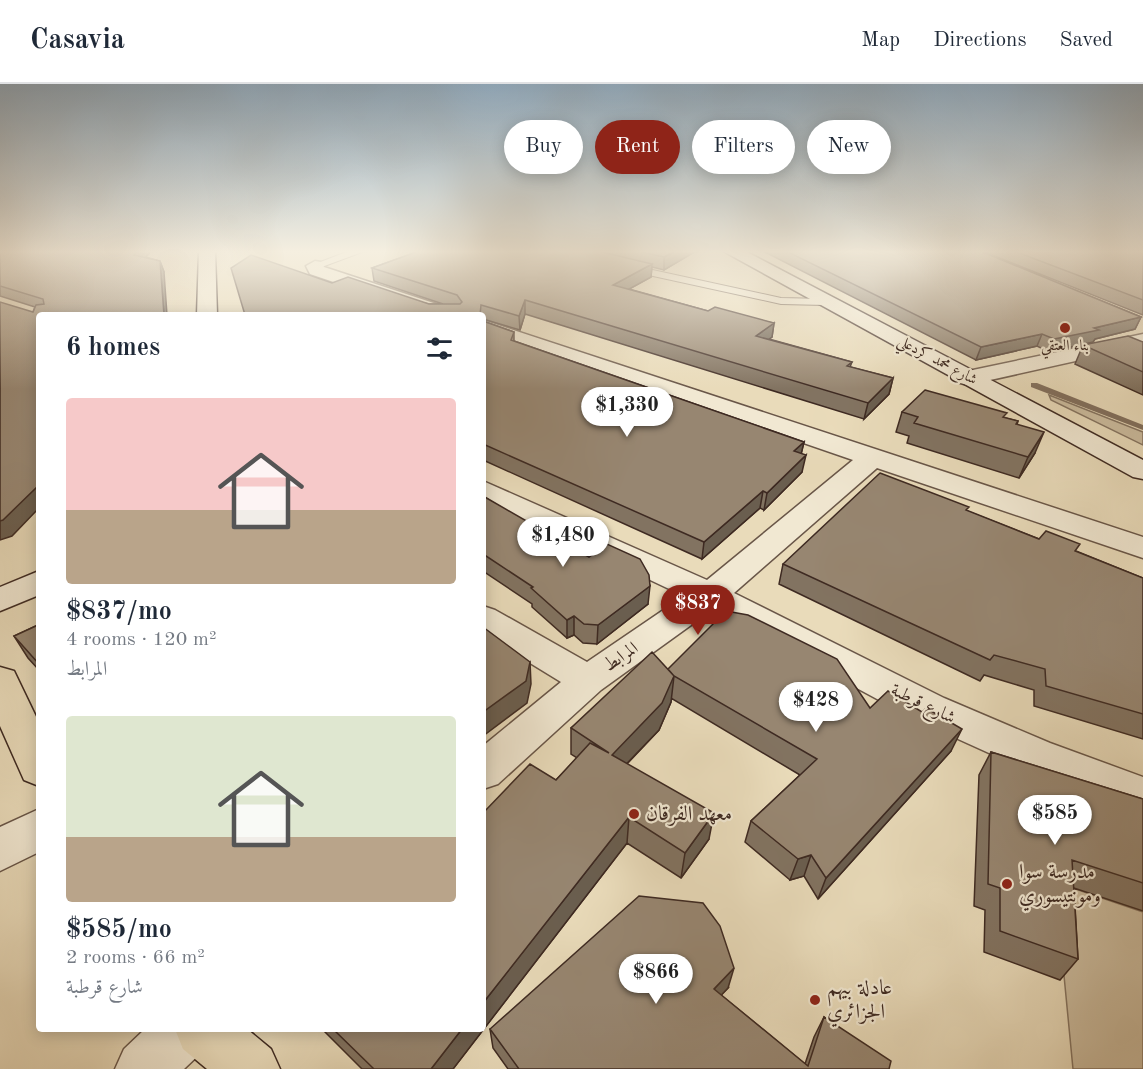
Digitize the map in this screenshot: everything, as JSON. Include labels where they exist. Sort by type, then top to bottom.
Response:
[{"type":"main road","points":[[0,681],[36,761]]},
{"type":"main road","points":[[206,1032],[251,1069]]},
{"type":"street","points":[[207,297],[207,312]]},
{"type":"street","points":[[397,297],[442,312]]},
{"type":"street","name":"شارع محمد كردعلي","points":[[816,297],[1143,471]]},
{"type":"street","points":[[486,327],[1143,548]]},
{"type":"street","points":[[968,378],[1143,340]]},
{"type":"street","name":"المرابط","points":[[486,768],[588,681],[710,595],[874,456]]},
{"type":"street","name":"شارع قرطبة","points":[[486,491],[710,595],[930,709],[1035,755],[1143,795]]},
{"type":"street","points":[[1090,532],[1143,536]]},
{"type":"street","points":[[0,600],[36,583]]},
{"type":"street","points":[[486,620],[588,681]]},
{"type":"street","points":[[0,850],[36,831]]},
{"type":"street","points":[[144,1069],[182,1032]]},
{"type":"lane","points":[[767,297],[825,302]]},
{"type":"shaded area","points":[[1049,395],[1143,432],[1143,445],[1051,400]]},
{"type":"shaded area","points":[[1055,882],[1143,912],[1143,1069],[1073,1069]]},
{"type":"building","points":[[36,297],[163,297],[164,312],[36,312],[36,488],[0,521],[0,302],[33,312],[36,305],[44,304],[43,299]]},
{"type":"building","points":[[240,297],[408,297],[429,304],[460,304],[462,302],[458,297],[657,297],[708,311],[715,307],[774,323],[756,336],[852,362],[847,366],[893,378],[868,403],[525,300],[519,316],[481,305],[480,312],[244,312]]},
{"type":"building","points":[[879,297],[1092,297],[1141,317],[1094,328],[1099,330],[1054,339],[1042,334],[981,347]]},
{"type":"building","points":[[486,322],[514,332],[511,340],[804,442],[794,451],[806,455],[767,493],[763,491],[704,542],[486,445]]},
{"type":"building","points":[[1128,336],[1143,342],[1143,372],[1083,345]]},
{"type":"building","points":[[925,390],[1007,413],[1003,417],[1018,421],[1016,424],[1044,432],[1028,457],[914,423],[918,417],[902,412]]},
{"type":"building","points":[[880,473],[969,507],[966,510],[1039,539],[1046,531],[1080,544],[1075,551],[1143,578],[1143,714],[1046,686],[1045,669],[994,655],[990,660],[783,564]]},
{"type":"building","points":[[486,498],[589,557],[607,544],[640,559],[649,575],[650,586],[598,625],[584,624],[574,616],[567,620],[531,588],[533,587],[486,556]]},
{"type":"building","points":[[726,611],[748,615],[837,659],[870,708],[888,691],[922,712],[926,708],[962,729],[826,878],[811,855],[798,859],[751,821],[817,759],[674,676],[668,669]]},
{"type":"building","points":[[36,626],[36,661],[14,636]]},
{"type":"building","points":[[486,629],[530,662],[526,681],[486,710]]},
{"type":"building","points":[[652,652],[674,676],[662,703],[612,755],[714,813],[685,853],[629,817],[486,999],[486,810],[530,764],[556,780],[590,743],[609,753],[571,728]]},
{"type":"building","points":[[991,752],[1143,799],[1143,883],[1072,860],[1078,959],[1000,931],[1000,888],[988,884]]},
{"type":"building","points":[[639,896],[703,903],[720,926],[734,968],[714,989],[808,1066],[824,1017],[891,1061],[889,1069],[519,1069],[490,1029]]},
{"type":"building","points":[[336,1032],[460,1032],[431,1069],[374,1069]]},
{"type":"waterway","points":[[1034,385],[1143,428]]},
{"type":"place","name":"بناء العتقي","points":[[1065,328]]},
{"type":"place","name":"معهد الفرقان","points":[[634,814]]},
{"type":"place","name":"مدرسة سوا ومونتيسوري","points":[[1007,884]]},
{"type":"place","name":"عادلة بيهم الجزائري","points":[[815,1000]]}]
